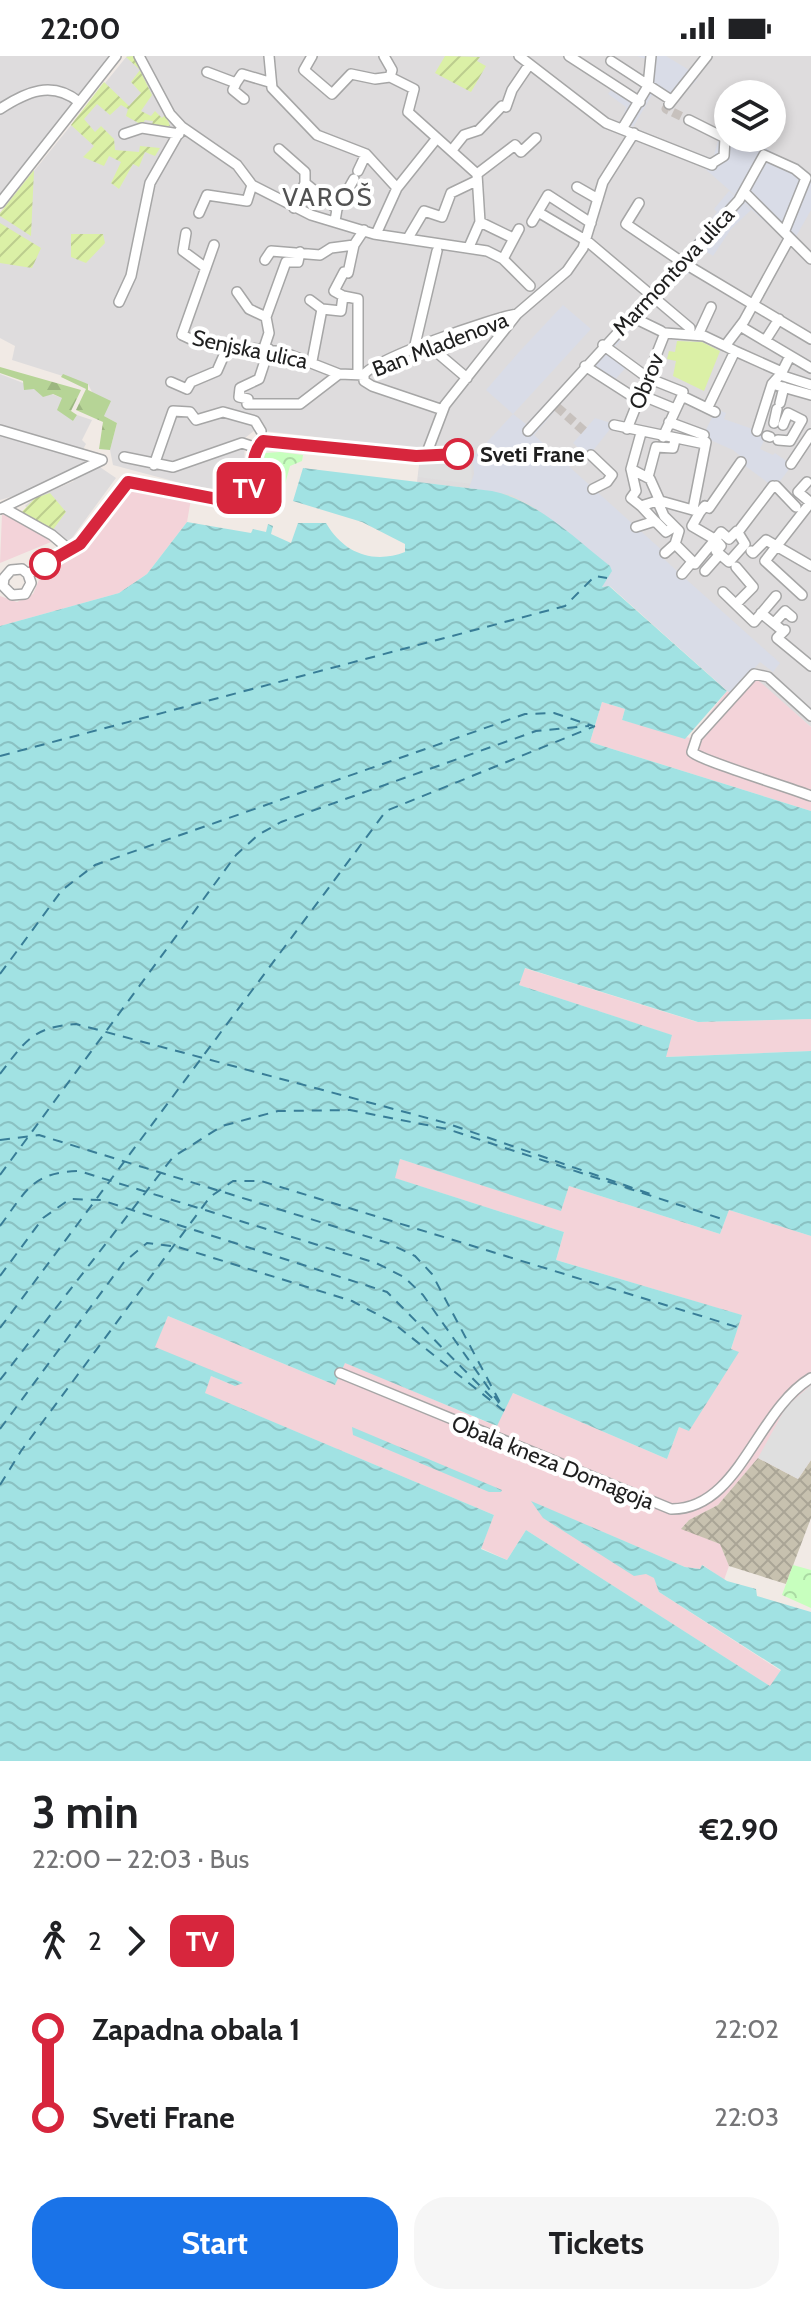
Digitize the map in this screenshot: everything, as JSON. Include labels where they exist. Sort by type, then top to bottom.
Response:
[{"type":"street","points":[[0,203],[116,56]]},
{"type":"street","points":[[139,56],[161,101],[180,130],[227,158],[252,185],[294,208],[364,230],[469,247],[503,259],[530,286]]},
{"type":"street","points":[[269,56],[269,82]]},
{"type":"street","points":[[312,56],[304,70],[332,94],[351,74],[375,79],[390,77],[414,89],[408,112],[452,150],[476,178],[480,222],[469,247]]},
{"type":"street","points":[[384,56],[392,70],[390,77]]},
{"type":"street","points":[[519,56],[586,111],[622,129],[712,164],[724,156],[727,139],[689,120]]},
{"type":"street","points":[[569,56],[640,102]]},
{"type":"street","points":[[622,129],[648,86],[651,56]]},
{"type":"street","points":[[611,61],[670,102],[707,56]]},
{"type":"street","points":[[452,150],[464,135],[479,130],[502,106],[506,107],[512,90],[529,65]]},
{"type":"street","points":[[207,72],[236,83]]},
{"type":"street","points":[[244,99],[233,90],[242,74],[269,82],[317,135],[366,154],[397,188]]},
{"type":"street","points":[[0,109],[42,89],[58,91],[79,102]]},
{"type":"street","points":[[124,134],[142,128],[180,130]]},
{"type":"street","points":[[119,302],[131,276],[150,183],[180,130]]},
{"type":"street","points":[[28,574],[71,551],[128,482],[222,500],[241,500],[249,490],[257,448],[269,439],[416,456],[428,453],[443,410],[467,378],[517,314],[567,271],[587,241],[603,182],[634,133]]},
{"type":"street","points":[[377,232],[397,188],[437,138]]},
{"type":"street","points":[[408,238],[424,211],[442,217],[451,193],[476,178],[515,145],[521,152],[536,138]]},
{"type":"street","points":[[279,149],[305,172],[305,183],[294,208]]},
{"type":"street","points":[[335,221],[337,209],[366,154]]},
{"type":"street","name":"Marmontova ulica","points":[[528,431],[555,405],[601,347],[745,193],[764,155],[808,175]]},
{"type":"street","points":[[725,346],[740,326],[787,235],[808,175]]},
{"type":"street","points":[[305,183],[337,209]]},
{"type":"street","points":[[199,213],[207,195],[247,201],[252,185]]},
{"type":"street","points":[[577,187],[598,199]]},
{"type":"street","points":[[745,193],[811,259]]},
{"type":"street","points":[[532,222],[548,195],[591,223]]},
{"type":"street","points":[[639,203],[626,224],[682,262],[811,339]]},
{"type":"street","points":[[538,212],[587,241],[690,328],[694,335]]},
{"type":"street","points":[[480,222],[516,233],[503,259]]},
{"type":"street","points":[[364,230],[354,245],[348,273],[344,272],[334,291],[358,299],[361,374],[364,381],[443,410]]},
{"type":"street","points":[[186,233],[183,251],[206,268],[214,245]]},
{"type":"street","points":[[265,260],[271,251],[320,255],[331,248],[354,245]]},
{"type":"street","points":[[414,349],[437,251]]},
{"type":"street","points":[[300,252],[298,262],[286,262],[266,317],[269,333],[259,379],[240,388],[239,397],[248,399],[247,404],[294,405],[339,374]]},
{"type":"street","name":"Senjska ulica","points":[[206,268],[182,335],[197,342],[266,349],[312,361],[339,374],[361,374]]},
{"type":"street","points":[[237,292],[249,309],[266,317]]},
{"type":"street","points":[[310,300],[322,309],[341,311],[343,296]]},
{"type":"street","points":[[694,335],[711,307]]},
{"type":"street","points":[[312,361],[322,309]]},
{"type":"street","name":"Ban Mladenova","points":[[361,374],[369,367],[414,349],[517,314]]},
{"type":"street","points":[[630,316],[663,332],[694,335],[725,346],[807,384],[811,369],[740,326]]},
{"type":"street","points":[[765,341],[779,319]]},
{"type":"street","name":"Obrov","points":[[627,429],[663,332]]},
{"type":"street","points":[[427,344],[467,378]]},
{"type":"street","points":[[171,382],[187,389],[191,382],[217,371],[228,346]]},
{"type":"street","points":[[601,347],[648,378],[683,392],[663,437]]},
{"type":"street","points":[[682,396],[711,409],[735,351]]},
{"type":"street","points":[[757,431],[772,384],[790,356]]},
{"type":"street","points":[[585,366],[639,398],[675,409]]},
{"type":"street","points":[[772,384],[811,395]]},
{"type":"street","points":[[771,437],[790,441],[802,420],[788,413],[778,424],[778,406],[784,387]]},
{"type":"street","points":[[154,465],[173,411],[190,412],[196,420],[223,412],[255,421],[261,431]]},
{"type":"street","points":[[669,422],[705,440]]},
{"type":"street","points":[[791,464],[811,432],[800,423]]},
{"type":"street","points":[[614,425],[675,440],[705,440]]},
{"type":"street","points":[[0,430],[102,460],[2,509]]},
{"type":"street","points":[[641,433],[631,469],[636,491],[631,498],[666,532],[674,527]]},
{"type":"street","points":[[665,553],[680,536],[648,477],[656,447],[673,448],[675,440]]},
{"type":"street","points":[[701,510],[705,440]]},
{"type":"street","points":[[124,457],[173,467],[242,443],[257,448]]},
{"type":"street","points":[[591,455],[612,475],[607,482],[593,489]]},
{"type":"street","points":[[738,532],[743,536],[741,539],[745,545],[729,562],[716,551],[721,546],[715,540],[692,526],[701,510],[741,462]]},
{"type":"street","points":[[631,469],[648,477]]},
{"type":"street","points":[[773,551],[799,509],[810,502],[798,492],[807,482]]},
{"type":"street","points":[[675,544],[695,564],[721,532],[729,539],[738,532],[774,486],[811,520]]},
{"type":"street","points":[[641,506],[658,500],[701,510]]},
{"type":"street","points":[[2,509],[52,535],[71,551]]},
{"type":"street","points":[[636,527],[655,521]]},
{"type":"street","points":[[751,551],[766,540],[802,595]]},
{"type":"street","points":[[773,551],[792,555],[811,566]]},
{"type":"street","points":[[705,571],[720,554]]},
{"type":"street","points":[[682,574],[692,562]]},
{"type":"street","points":[[736,567],[753,587],[736,604]]},
{"type":"street","points":[[22,569],[31,583],[25,594],[12,595],[2,586],[11,570],[22,569]]},
{"type":"street","points":[[723,592],[754,622],[776,596]]},
{"type":"street","points":[[761,613],[784,630],[777,638],[811,666]]},
{"type":"street","points":[[774,623],[789,614]]},
{"type":"street","points":[[811,716],[761,674],[754,674],[697,737],[692,752],[702,760],[756,774],[811,796]]},
{"type":"street","name":"Obala kneza Domagoja","points":[[340,1373],[651,1504],[680,1509],[705,1501],[726,1483],[784,1398],[811,1378]]},
{"type":"shaded area","points":[[0,56],[114,56],[0,194]]},
{"type":"shaded area","points":[[127,56],[811,56],[811,727],[750,674],[731,694],[610,586],[492,491],[417,482],[421,449],[255,430],[245,438],[244,472],[241,485],[235,492],[188,485],[113,465],[110,450],[117,423],[104,416],[88,384],[12,360],[15,346],[0,338],[0,213]]},
{"type":"shaded area","points":[[637,56],[666,56],[689,70],[697,80],[672,105],[652,95],[633,127],[622,121],[626,107],[608,94],[618,81],[638,95],[644,86],[646,59]]},
{"type":"shaded area","points":[[715,152],[772,152],[811,176],[811,210],[794,240],[779,234],[694,159],[697,153],[713,159]]},
{"type":"shaded area","points":[[729,191],[751,210],[731,229],[713,256],[699,247],[686,265],[690,274],[681,274],[613,349],[630,363],[611,384],[590,370],[534,435],[665,553],[663,558],[678,572],[780,663],[773,672],[760,662],[731,694],[610,586],[602,587],[610,566],[534,507],[512,495],[469,488],[474,474],[473,457],[513,414],[526,424],[671,268],[717,212],[714,209]]},
{"type":"shaded area","points":[[563,305],[591,329],[513,414],[486,390]]},
{"type":"shaded area","points":[[0,374],[62,398],[73,421],[77,415],[92,420],[82,440],[86,444],[82,451],[0,425]]},
{"type":"shaded area","points":[[716,409],[726,413],[724,419],[767,434],[760,449],[773,455],[775,453],[792,465],[775,488],[740,462],[743,458],[733,450],[708,439],[704,434]]},
{"type":"shaded area","points":[[595,418],[614,424],[588,457],[573,443]]},
{"type":"shaded area","points":[[0,435],[91,461],[116,478],[69,542],[25,506],[35,498],[74,481],[72,479],[37,496],[34,490],[0,500]]},
{"type":"shaded area","points":[[420,462],[471,462],[472,484],[418,477]]},
{"type":"shaded area","points":[[138,488],[191,499],[187,522],[147,574],[119,593],[0,626],[0,596],[17,602],[33,594],[41,575],[68,561],[126,490]]},
{"type":"shaded area","points":[[2,514],[41,531],[51,542],[0,563]]},
{"type":"shaded area","points":[[750,673],[811,727],[811,811],[590,742],[602,702],[625,709],[622,720],[690,738],[727,691],[731,694]]},
{"type":"shaded area","points":[[524,968],[697,1022],[811,1019],[811,1051],[665,1057],[671,1035],[519,985]]},
{"type":"shaded area","points":[[400,1159],[561,1210],[569,1186],[720,1234],[729,1210],[811,1236],[811,1460],[798,1479],[758,1458],[718,1505],[689,1520],[682,1528],[720,1544],[729,1566],[724,1580],[703,1565],[700,1569],[685,1567],[532,1502],[655,1578],[659,1592],[781,1671],[771,1687],[526,1530],[507,1560],[481,1548],[494,1515],[204,1393],[211,1376],[235,1386],[154,1347],[168,1316],[335,1385],[345,1362],[496,1426],[513,1393],[667,1459],[679,1427],[689,1430],[738,1352],[731,1350],[741,1315],[556,1260],[564,1232],[394,1178]]},
{"type":"shaded area","points":[[811,1385],[811,1460],[798,1479],[758,1458],[786,1407]]},
{"type":"shaded area","points":[[758,1458],[798,1479],[811,1460],[811,1518],[786,1584],[729,1566],[720,1544],[681,1529],[689,1520],[718,1505]]},
{"type":"green space","points":[[133,56],[140,70],[126,57]]},
{"type":"green space","points":[[445,56],[480,57],[477,61],[486,66],[471,92],[435,73]]},
{"type":"green space","points":[[140,70],[152,95],[141,111],[151,116],[155,111],[162,118],[166,114],[170,126],[151,128],[153,121],[145,120],[142,125],[126,116],[128,109],[121,105],[110,115],[97,104],[84,119],[95,132],[101,126],[114,139],[115,150],[139,152],[140,146],[160,148],[155,156],[145,152],[139,167],[133,164],[119,189],[111,183],[121,162],[109,156],[104,166],[83,157],[94,146],[71,125],[104,82],[129,106],[141,93],[131,82]]},
{"type":"green space","points":[[34,170],[31,236],[0,216],[0,213]]},
{"type":"green space","points":[[0,223],[41,248],[32,268],[0,263]]},
{"type":"green space","points":[[71,234],[103,234],[105,243],[86,263],[71,257]]},
{"type":"green space","points":[[677,341],[702,342],[720,351],[704,391],[673,376],[676,361],[667,359],[669,351],[675,352]]},
{"type":"green space","points":[[0,367],[81,390],[71,411],[77,415],[73,421],[57,410],[62,398],[53,394],[43,397],[34,389],[24,390],[23,381],[0,373]]},
{"type":"green space","points":[[63,374],[88,384],[88,390],[111,401],[104,416],[117,423],[110,450],[99,449],[103,422],[76,410],[86,389],[61,377]]},
{"type":"green space","points":[[265,453],[303,455],[302,461],[290,466],[282,495],[259,490]]},
{"type":"green space","points":[[50,493],[66,512],[52,531],[19,515],[35,498]]},
{"type":"green space","points":[[793,1565],[811,1570],[811,1608],[782,1595]]},
{"type":"water","points":[[303,468],[492,491],[540,511],[610,566],[612,571],[602,587],[609,586],[727,691],[685,739],[622,720],[625,709],[602,702],[590,742],[811,811],[811,1019],[698,1022],[525,968],[519,985],[672,1035],[666,1057],[811,1051],[811,1236],[729,1210],[720,1234],[569,1186],[561,1211],[400,1159],[395,1178],[564,1232],[556,1260],[742,1315],[731,1349],[739,1352],[689,1431],[679,1427],[667,1459],[513,1393],[497,1426],[345,1363],[335,1385],[168,1316],[155,1347],[243,1383],[235,1386],[211,1376],[205,1393],[494,1515],[481,1549],[507,1560],[526,1530],[770,1686],[781,1670],[659,1592],[654,1578],[646,1574],[634,1576],[543,1518],[531,1501],[685,1567],[700,1569],[702,1565],[727,1581],[756,1589],[757,1596],[811,1612],[811,1761],[0,1761],[0,626],[119,593],[147,574],[187,522],[251,533],[253,529],[266,532],[268,524],[273,526],[271,534],[291,543],[298,523],[326,523],[342,542],[361,554],[382,557],[405,552],[405,544],[362,522],[293,501]]},
{"type":"water","points":[[352,1427],[502,1490],[489,1492],[353,1435]]},
{"type":"ferry route","points":[[0,756],[565,606],[595,576],[607,578]]},
{"type":"ferry route","points":[[0,974],[62,890],[95,865],[525,714],[554,713],[593,726]]},
{"type":"ferry route","points":[[0,1175],[236,855],[258,835],[281,822],[536,731],[589,726]]},
{"type":"ferry route","points":[[0,1328],[386,811],[595,726]]},
{"type":"ferry route","points":[[0,1074],[24,1044],[40,1032],[76,1024],[446,1123],[656,1196]]},
{"type":"ferry route","points":[[0,1380],[173,1157],[222,1126],[278,1111],[350,1110],[447,1129],[725,1220]]},
{"type":"ferry route","points":[[0,1140],[39,1135],[388,1243],[415,1256],[432,1274],[504,1410]]},
{"type":"ferry route","points":[[0,1226],[24,1193],[40,1180],[50,1175],[79,1171],[376,1263],[404,1277],[423,1295],[499,1403]]},
{"type":"ferry route","points":[[0,1485],[21,1451],[210,1197],[233,1181],[261,1181],[737,1327]]},
{"type":"ferry route","points":[[0,1276],[43,1218],[70,1199],[101,1200],[387,1292],[498,1404]]},
{"type":"ferry route","points":[[0,1429],[124,1262],[147,1243],[178,1247],[352,1301],[392,1322],[504,1411]]},
{"type":"tunnel","points":[[669,104],[666,109],[689,120]]},
{"type":"tunnel","points":[[557,407],[584,431]]},
{"type":"bus line","name":"TV","points":[[45,564],[80,544],[128,482],[234,502],[241,500],[249,490],[255,452],[259,444],[269,439],[416,456],[428,453],[437,456],[458,454]]},
{"type":"place","name":"Sveti Frane","points":[[458,454]]},
{"type":"district","name":"VAROŠ","points":[[328,197]]}]
